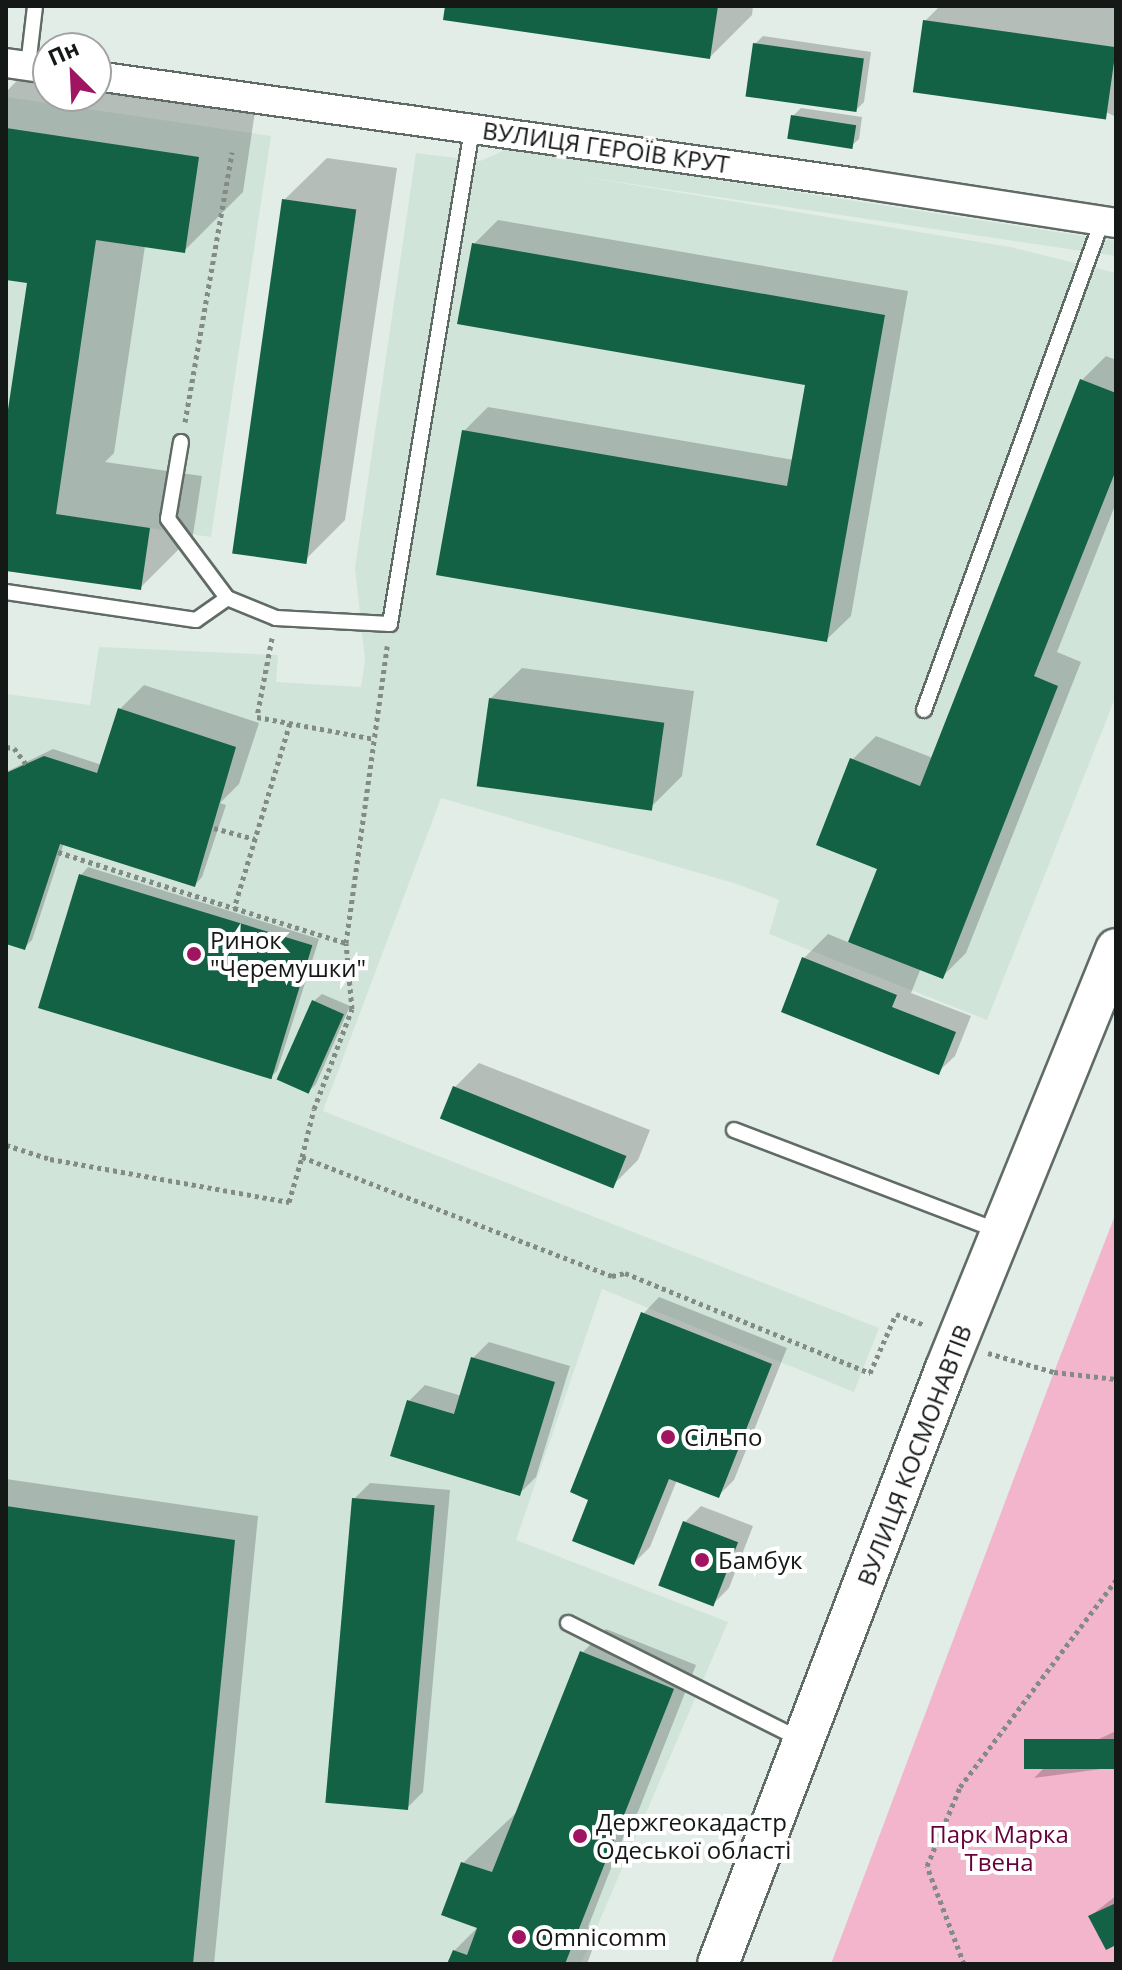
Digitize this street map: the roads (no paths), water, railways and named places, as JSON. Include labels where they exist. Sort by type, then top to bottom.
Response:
[{"type":"main road","name":"ВУЛИЦЯ КОСМОНАВТІВ","points":[[718,1964],[806,1742],[946,1368],[1116,949]]},
{"type":"street","name":"ВУЛИЦЯ ГЕРОЇВ КРУТ","points":[[112,78],[1109,222]]},
{"type":"lane","points":[[27,66],[35,6]]},
{"type":"lane","points":[[181,442],[168,519],[227,598],[276,618],[390,624],[472,129]]},
{"type":"lane","points":[[924,710],[1109,222]]},
{"type":"lane","points":[[6,592],[196,620],[227,598]]},
{"type":"lane","points":[[734,1130],[1002,1232]]},
{"type":"lane","points":[[568,1623],[806,1742]]},
{"type":"place","name":"Ринок \"Черемушки\"","points":[[194,954]]},
{"type":"place","name":"Сільпо","points":[[668,1437]]},
{"type":"place","name":"Бамбук","points":[[702,1560]]},
{"type":"place","name":"Держгеокадастр Одеської області","points":[[580,1836]]},
{"type":"place","name":"Omnicomm","points":[[519,1937]]},
{"type":"park label","name":"Парк Марка Твена","points":[[999,1848]]}]
